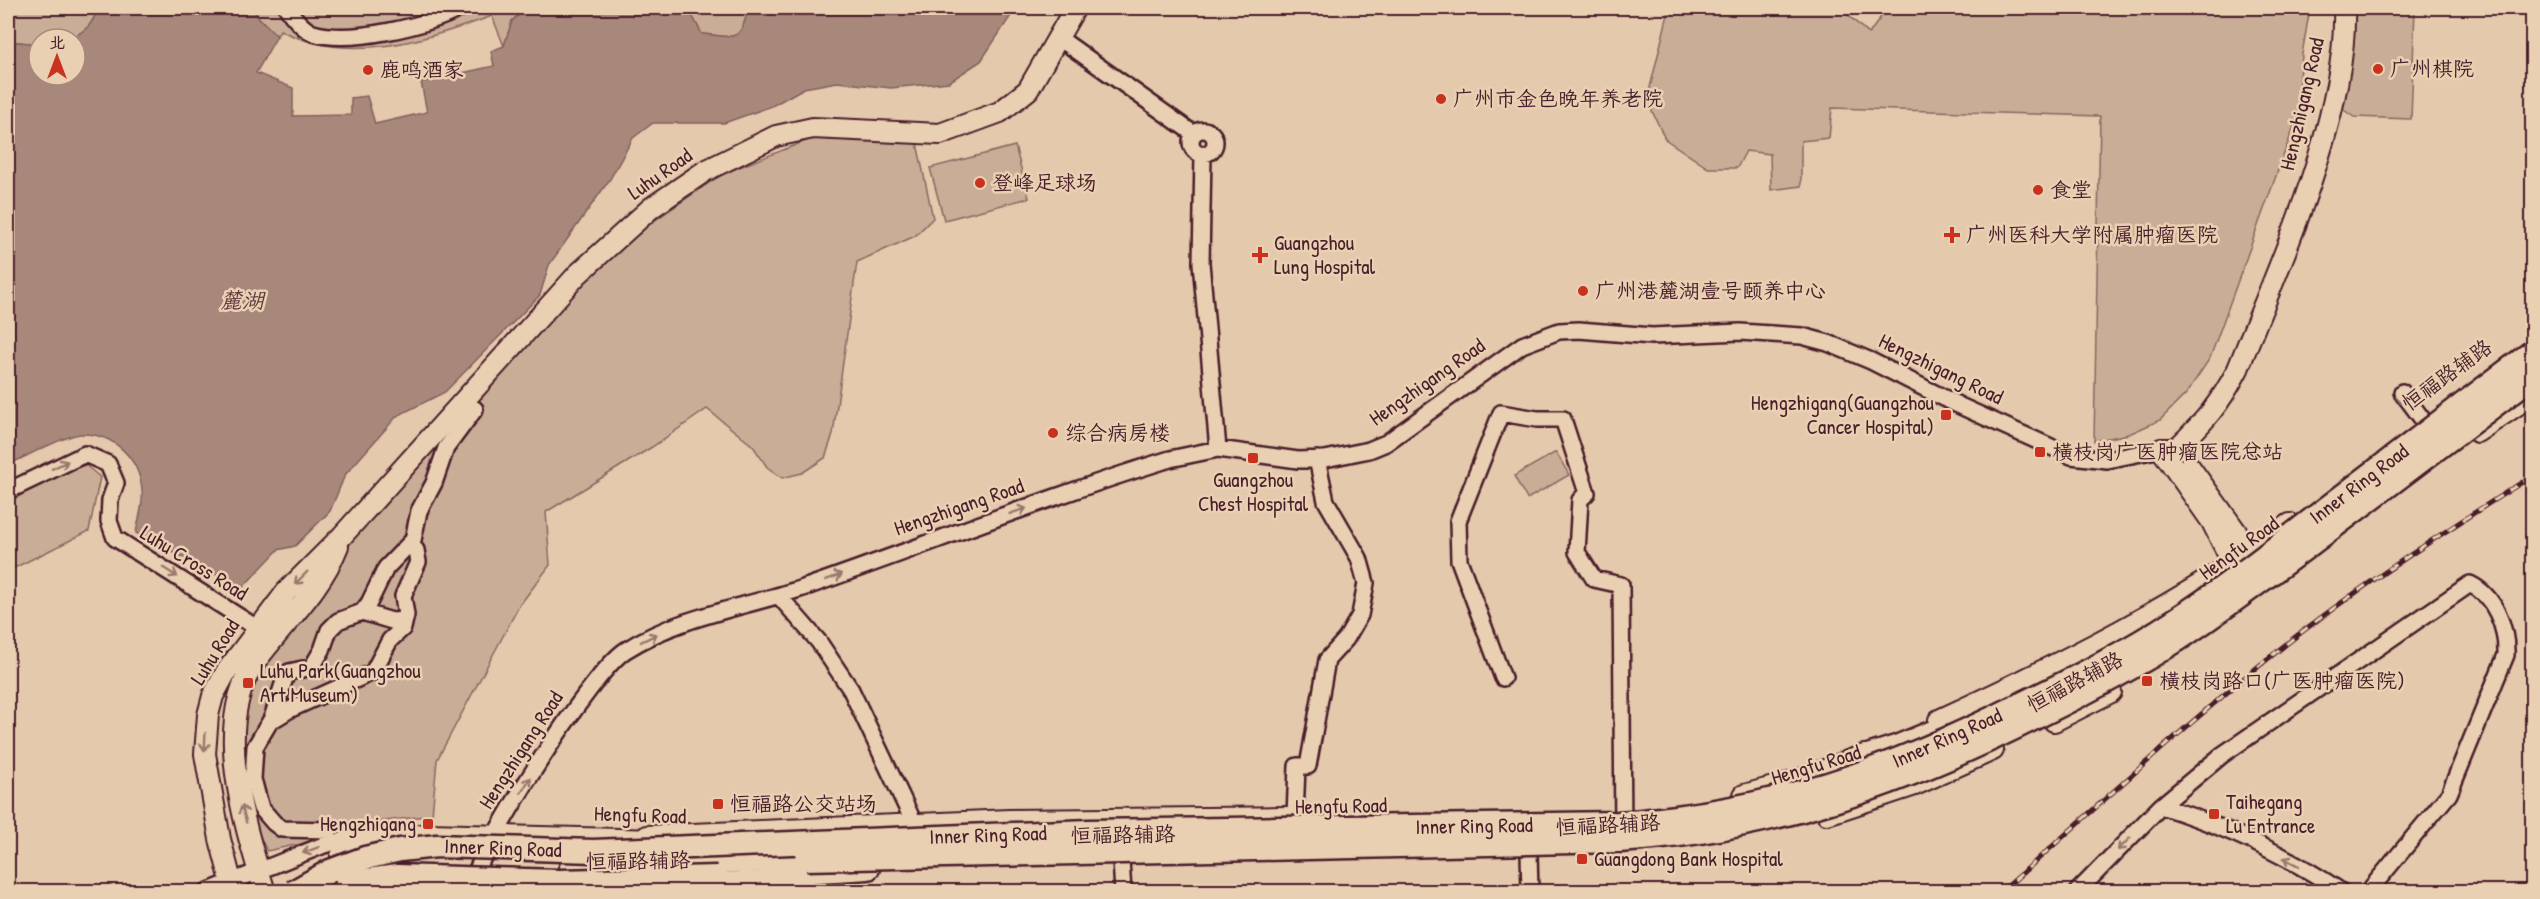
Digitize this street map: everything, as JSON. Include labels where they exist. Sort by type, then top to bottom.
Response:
[{"type":"highway","name":"Inner Ring Road","points":[[293,891],[330,871],[365,858],[400,850],[437,846],[593,851],[1119,830],[1608,823],[1666,819],[1760,804],[1859,776],[1923,751],[2128,649],[2177,619],[2255,564],[2532,352]]},
{"type":"highway","points":[[1849,762],[1899,746],[1962,720],[2110,645],[2150,621],[2295,517],[2504,373]]},
{"type":"highway","name":"Inner Ring Road","points":[[342,889],[400,868],[443,864],[631,867],[990,853],[1561,844],[1673,837],[1756,823],[1814,809],[1913,775],[2015,728],[2136,665],[2253,587],[2532,379]]},
{"type":"highway","points":[[342,889],[397,876],[559,881],[717,877],[894,866]]},
{"type":"main road","name":"Luhu Road","points":[[223,889],[208,782],[205,741],[213,696],[234,658],[287,591],[342,536],[578,273],[629,226],[660,202],[705,171],[766,141],[795,130],[820,128],[940,134],[1000,112],[1028,90],[1075,8]]},
{"type":"main road","name":"Hengzhigang Road","points":[[2169,449],[2213,391],[2258,289],[2297,184],[2315,122],[2327,68],[2333,8]]},
{"type":"main road","name":"Hengzhigang Road","points":[[2169,449],[2221,402],[2238,369],[2288,240],[2326,124],[2338,71],[2344,8]]},
{"type":"main road","name":"恒福路辅路","points":[[2261,570],[2428,427],[2532,343]]},
{"type":"main road","points":[[2428,427],[2532,352]]},
{"type":"main road","name":"Hengfu Road","points":[[282,891],[338,857],[370,844],[410,836],[613,837],[744,843],[1120,846],[1624,832],[1674,835],[1761,820],[1825,804],[1902,777],[2012,728],[2120,672],[2169,643],[2261,570],[2532,379]]},
{"type":"main road","name":"恒福路辅路","points":[[342,889],[378,881],[403,869],[458,886],[587,887],[740,883],[854,874],[894,866],[1120,846],[1529,853],[1624,832],[1681,807],[1736,797],[1796,781],[1849,762],[2090,646],[2236,571],[2261,570],[2532,395]]},
{"type":"main road","points":[[2169,449],[2261,570]]},
{"type":"main road","points":[[2169,449],[2212,522],[2236,571]]},
{"type":"main road","name":"Luhu Road","points":[[265,891],[234,766],[240,695],[254,663],[331,566],[342,536]]},
{"type":"main road","name":"Hengfu Road","points":[[1624,832],[1730,812],[1827,789],[1926,753],[2084,677],[2173,624],[2236,571]]},
{"type":"main road","points":[[1827,789],[1849,762]]},
{"type":"main road","name":"恒福路辅路","points":[[613,837],[954,823],[1295,817],[1624,832]]},
{"type":"main road","points":[[894,866],[935,845],[954,823]]},
{"type":"main road","name":"Hengfu Road","points":[[308,891],[352,871],[403,869],[483,857],[649,862],[935,845]]},
{"type":"street","points":[[287,8],[292,16],[312,32],[344,35],[396,31],[461,8]]},
{"type":"street","points":[[1059,38],[1194,134]]},
{"type":"street","points":[[1205,130],[1215,137],[1214,149],[1203,155],[1193,150],[1191,142],[1194,134],[1205,130]]},
{"type":"street","points":[[1203,155],[1201,263],[1218,449]]},
{"type":"street","name":"Hengzhigang Road","points":[[458,886],[483,857],[564,726],[597,679],[616,658],[660,633],[779,596],[1142,468],[1218,449],[1298,460],[1349,455],[1386,443],[1522,345],[1559,331],[1579,330],[1652,336],[1740,332],[1802,336],[1828,343],[1871,361],[1959,405],[2071,456],[2107,460],[2169,449]]},
{"type":"street","points":[[2402,392],[2428,427]]},
{"type":"street","points":[[330,830],[282,829],[273,823],[261,808],[253,779],[255,747],[271,721],[286,675],[289,672],[312,667],[322,650],[329,630],[338,621],[362,612],[369,603],[386,568],[410,545],[419,511],[434,483],[446,448],[474,409]]},
{"type":"street","points":[[1503,678],[1459,560],[1458,521],[1501,413],[1537,419],[1563,419],[1587,493],[1580,500],[1577,552],[1594,579],[1621,585],[1624,832]]},
{"type":"street","name":"Luhu Cross Road","points":[[8,491],[85,454],[108,464],[116,483],[110,500],[109,521],[115,538],[257,628]]},
{"type":"street","points":[[1295,817],[1297,766],[1308,766],[1327,660],[1346,639],[1360,615],[1366,583],[1359,558],[1326,501],[1317,459]]},
{"type":"street","points":[[271,721],[289,710],[373,672],[390,640],[403,628],[404,590],[418,562],[416,550],[410,545]]},
{"type":"street","points":[[2077,891],[2161,807],[2222,755],[2470,584],[2483,590],[2498,614],[2507,641],[2506,655],[2449,794],[2368,891]]},
{"type":"street","points":[[779,596],[819,642],[850,690],[915,825]]},
{"type":"street","points":[[362,612],[392,621],[405,620]]},
{"type":"street","points":[[2161,807],[2214,825],[2308,871],[2342,891]]},
{"type":"street","points":[[223,889],[259,871],[336,842],[369,837],[410,836]]},
{"type":"street","points":[[1120,846],[1123,891]]},
{"type":"street","points":[[1529,853],[1530,891]]},
{"type":"shaded area","points":[[8,8],[97,8],[94,18],[87,28],[27,27],[27,43],[8,41]]},
{"type":"shaded area","points":[[254,8],[526,8],[512,21],[504,46],[492,16],[413,41],[359,48],[332,46],[306,40],[280,30],[277,36],[258,17]]},
{"type":"shaded area","points":[[688,8],[748,8],[742,28],[734,36],[728,37],[702,34]]},
{"type":"shaded area","points":[[1676,8],[1840,8],[1869,34],[1887,8],[2310,8],[2302,54],[2297,118],[2210,358],[2186,394],[2160,420],[2129,434],[2094,441],[2100,116],[1832,108],[1829,138],[1801,141],[1801,186],[1771,190],[1770,154],[1746,151],[1737,168],[1708,168],[1665,139],[1647,100],[1668,14]]},
{"type":"shaded area","name":"广州棋院","points":[[2350,8],[2415,8],[2411,119],[2354,117],[2338,106]]},
{"type":"shaded area","points":[[811,139],[917,143],[933,218],[915,236],[857,262],[833,434],[825,458],[802,473],[782,478],[767,467],[753,446],[707,409],[652,447],[546,512],[550,565],[519,606],[437,760],[432,815],[362,824],[300,844],[267,851],[255,826],[242,783],[245,698],[319,575],[570,295],[631,237],[722,174]]},
{"type":"shaded area","name":"登峰足球场","points":[[1015,146],[1029,198],[944,220],[930,168]]},
{"type":"shaded area","points":[[1556,452],[1569,475],[1527,499],[1514,476]]},
{"type":"shaded area","points":[[85,465],[100,477],[89,531],[8,571],[8,501],[60,474]]},
{"type":"water","name":"麓湖","points":[[97,8],[254,8],[258,17],[277,36],[256,73],[293,88],[293,116],[351,115],[351,98],[367,96],[375,124],[427,112],[421,82],[494,66],[491,51],[504,46],[512,21],[526,8],[688,8],[702,34],[734,36],[742,28],[748,8],[1016,8],[981,61],[949,82],[891,88],[837,82],[804,88],[772,106],[724,123],[653,123],[633,138],[610,179],[549,265],[540,295],[445,392],[397,416],[345,475],[330,511],[295,546],[278,550],[242,588],[136,533],[142,501],[140,479],[131,459],[114,443],[93,435],[74,435],[8,465],[8,41],[27,43],[27,87],[87,87],[87,27],[94,18]]},
{"type":"railway","points":[[2001,892],[2188,726],[2303,631],[2416,551],[2532,476]]},
{"type":"place","name":"广州棋院","points":[[2378,69]]},
{"type":"place","name":"鹿鸣酒家","points":[[368,70]]},
{"type":"place","name":"广州市金色晚年养老院","points":[[1441,99]]},
{"type":"place","name":"登峰足球场","points":[[980,183]]},
{"type":"place","name":"食堂","points":[[2038,190]]},
{"type":"place","name":"广州医科大学附属肿瘤医院","points":[[1952,235]]},
{"type":"place","name":"Guangzhou Lung Hospital","points":[[1260,255]]},
{"type":"place","name":"广州港麓湖壹号颐养中心","points":[[1583,291]]},
{"type":"place","name":"Hengzhigang(Guangzhou Cancer Hospital)","points":[[1946,415]]},
{"type":"place","name":"综合病房楼","points":[[1053,433]]},
{"type":"place","name":"横枝岗广医肿瘤医院总站","points":[[2040,452]]},
{"type":"place","name":"Guangzhou Chest Hospital","points":[[1253,458]]},
{"type":"place","name":"横枝岗路口(广医肿瘤医院)","points":[[2147,681]]},
{"type":"place","name":"Luhu Park(Guangzhou Art Museum)","points":[[248,683]]},
{"type":"place","name":"恒福路公交站场","points":[[718,804]]},
{"type":"place","name":"Taihegang Lu Entrance","points":[[2214,814]]},
{"type":"place","name":"Hengzhigang","points":[[428,824]]},
{"type":"place","name":"Guangdong Bank Hospital","points":[[1582,859]]}]
